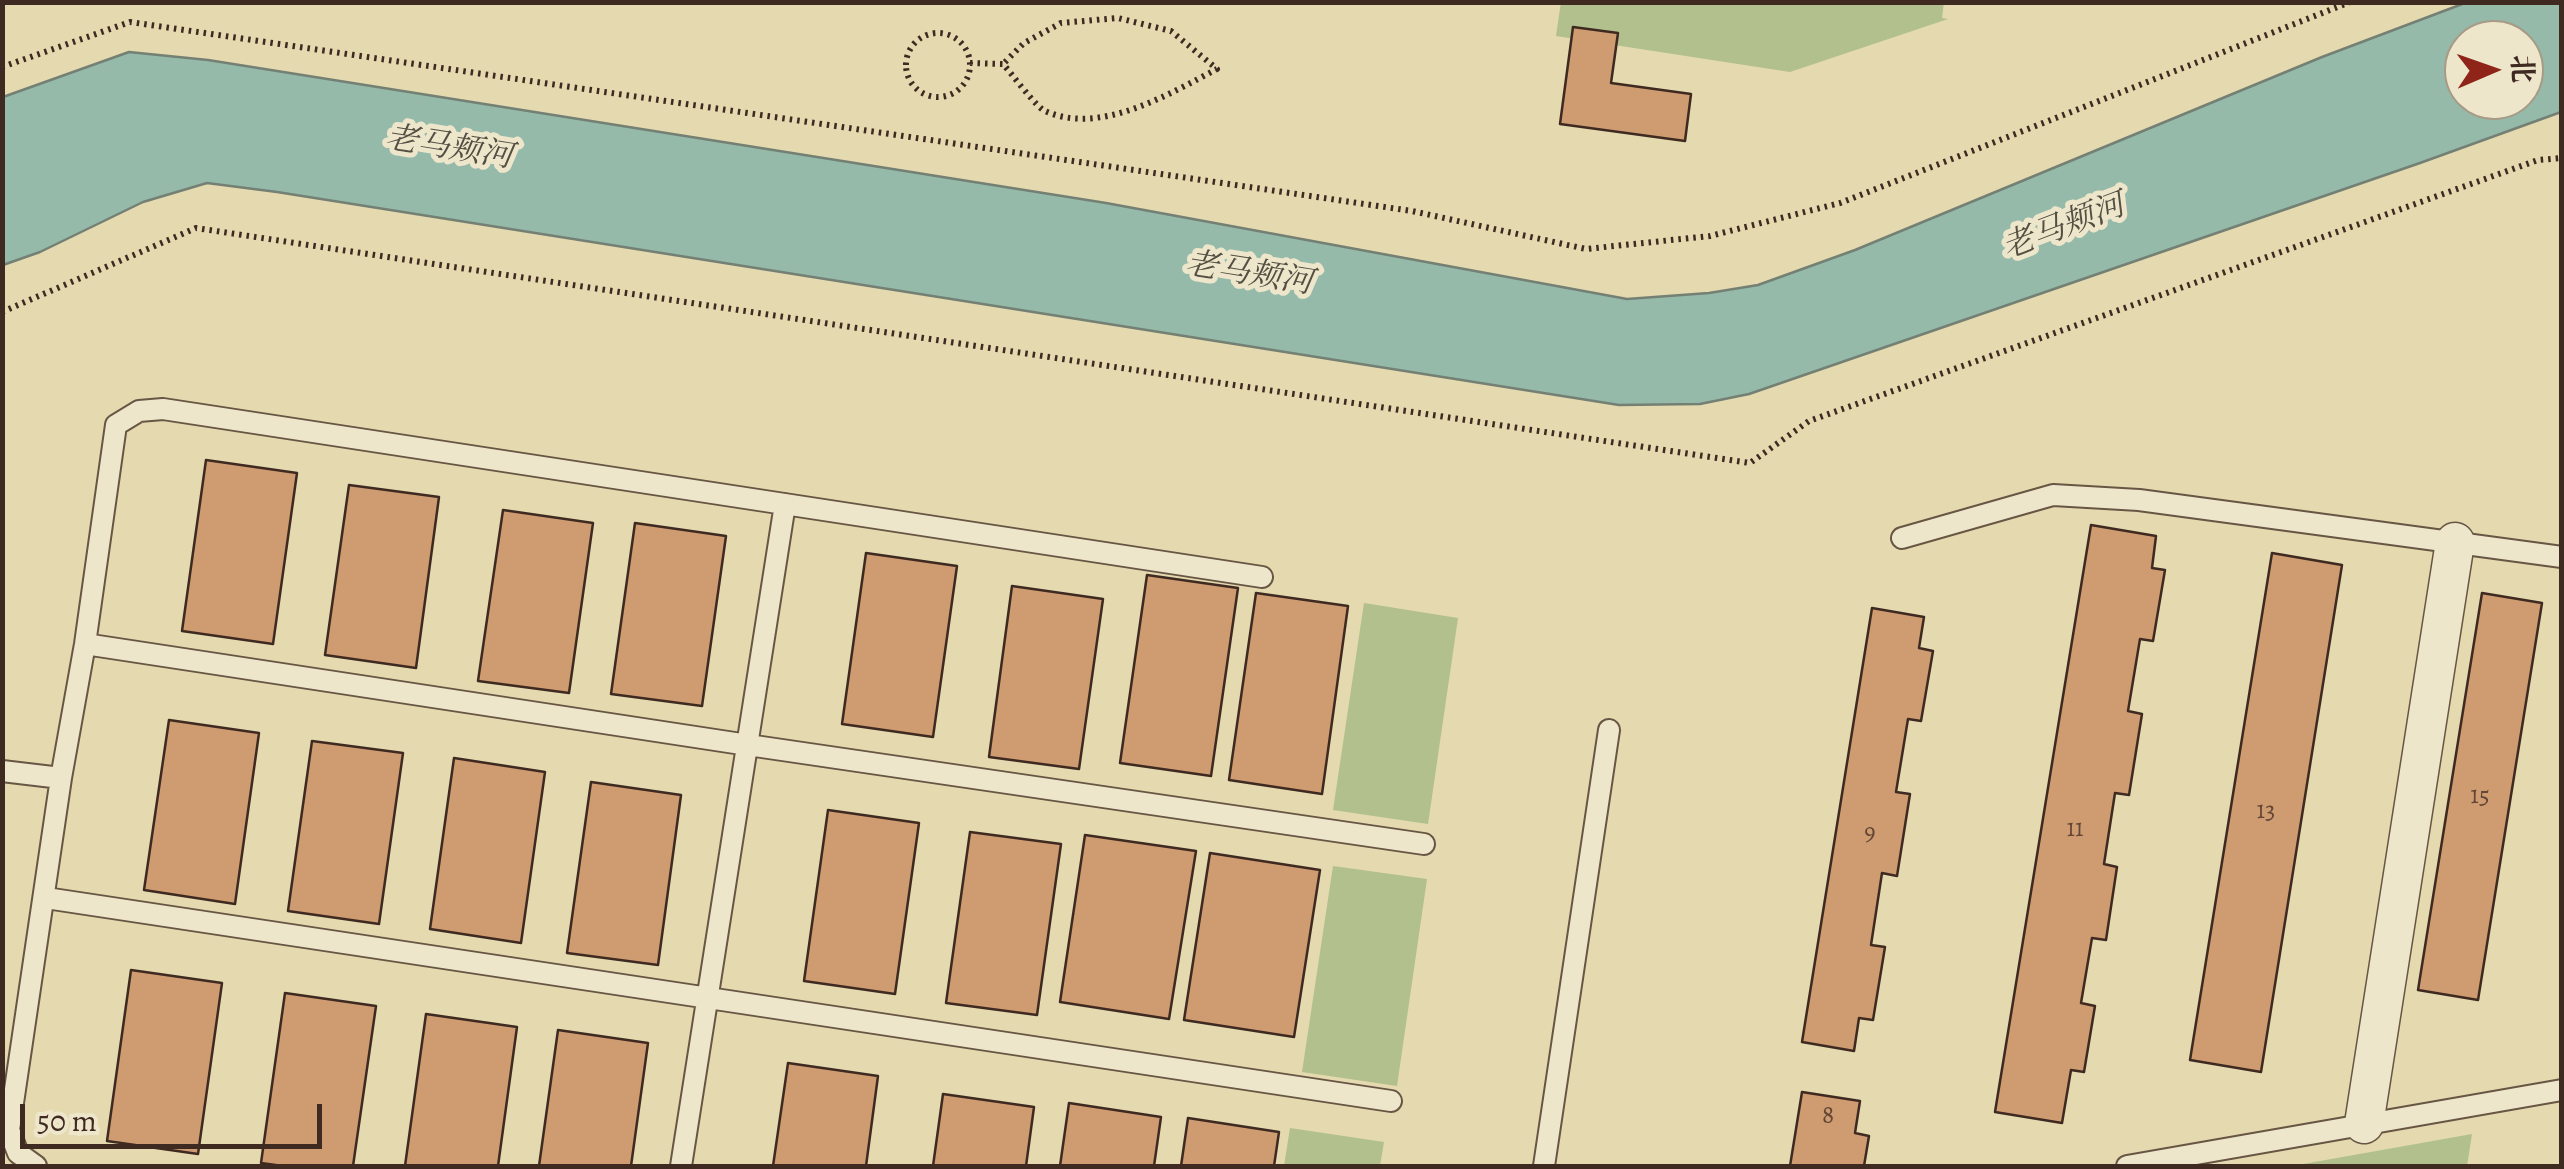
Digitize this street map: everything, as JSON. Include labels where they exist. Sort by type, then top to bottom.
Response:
[{"type":"street","points":[[2364,1124],[2455,542]]},
{"type":"lane","points":[[36,1166],[18,1153],[10,1130],[116,425],[139,411],[163,409],[1262,576]]},
{"type":"lane","points":[[1902,538],[2053,496],[2139,500],[2562,557]]},
{"type":"lane","points":[[681,1166],[786,504]]},
{"type":"lane","points":[[85,644],[1424,844]]},
{"type":"lane","points":[[1544,1166],[1609,730]]},
{"type":"lane","points":[[2,771],[62,778]]},
{"type":"lane","points":[[46,898],[1390,1101]]},
{"type":"lane","points":[[2127,1166],[2562,1090]]},
{"type":"path","points":[[2,68],[130,22],[1412,211],[1586,249],[1710,236],[1840,203],[2350,2]]},
{"type":"path","points":[[970,63],[1003,64],[1024,43],[1061,24],[1118,18],[1171,30],[1216,69],[1126,112],[1080,119],[1042,110],[1003,64]]},
{"type":"path","points":[[932,34],[942,34],[962,43],[970,63],[964,84],[947,96],[936,98],[910,82],[906,62],[914,44],[932,34]]},
{"type":"path","points":[[2,312],[196,228],[1750,464],[1809,421],[2538,160],[2562,158]]},
{"type":"green space","points":[[1561,2],[1944,2],[1942,18],[1948,19],[1790,72],[1556,36]]},
{"type":"green space","points":[[1364,603],[1458,618],[1428,824],[1333,810]]},
{"type":"green space","points":[[1333,866],[1427,879],[1397,1086],[1302,1072]]},
{"type":"green space","points":[[1290,1128],[1384,1142],[1380,1166],[1284,1166]]},
{"type":"green space","points":[[2472,1134],[2467,1166],[2292,1166]]},
{"type":"water","name":"老马颊河","points":[[2465,3],[2561,3],[2561,112],[2544,118],[2544,20],[2444,20],[2444,120],[2539,120],[1749,394],[1700,404],[1619,405],[207,183],[143,202],[40,252],[3,265],[3,97],[129,52],[208,60],[1106,203],[1627,299],[1758,285],[1855,250],[2322,57]]},
{"type":"building","points":[[1573,27],[1618,33],[1611,83],[1691,94],[1685,141],[1560,124]]},
{"type":"building","points":[[206,460],[297,473],[273,644],[182,631]]},
{"type":"building","points":[[349,485],[439,497],[416,668],[325,655]]},
{"type":"building","points":[[503,510],[593,523],[569,693],[478,681]]},
{"type":"building","points":[[635,523],[726,536],[702,706],[611,694]]},
{"type":"building","points":[[2091,525],[2156,536],[2152,568],[2165,570],[2153,641],[2140,639],[2128,711],[2142,714],[2129,795],[2115,793],[2104,864],[2117,867],[2106,940],[2092,938],[2081,1003],[2095,1006],[2084,1072],[2071,1070],[2062,1123],[1995,1112]]},
{"type":"building","points":[[866,553],[957,566],[933,737],[842,724]]},
{"type":"building","points":[[2272,553],[2342,565],[2261,1072],[2190,1060]]},
{"type":"building","points":[[1147,575],[1238,588],[1211,776],[1120,763]]},
{"type":"building","points":[[1012,586],[1103,599],[1079,769],[989,757]]},
{"type":"building","points":[[1256,593],[1348,606],[1322,794],[1229,780]]},
{"type":"building","points":[[2482,593],[2542,603],[2478,1000],[2418,990]]},
{"type":"building","points":[[1872,608],[1924,617],[1919,648],[1933,651],[1921,721],[1908,719],[1896,792],[1910,794],[1897,876],[1882,873],[1871,945],[1885,947],[1873,1020],[1859,1018],[1854,1051],[1802,1042]]},
{"type":"building","points":[[169,720],[259,733],[235,904],[144,890]]},
{"type":"building","points":[[312,741],[403,753],[379,924],[288,911]]},
{"type":"building","points":[[454,758],[545,772],[521,943],[430,929]]},
{"type":"building","points":[[591,782],[681,795],[658,965],[567,953]]},
{"type":"building","points":[[828,810],[919,823],[895,994],[804,981]]},
{"type":"building","points":[[970,832],[1061,844],[1037,1015],[946,1003]]},
{"type":"building","points":[[1085,835],[1196,851],[1169,1019],[1060,1002]]},
{"type":"building","points":[[1210,853],[1320,870],[1294,1037],[1184,1020]]},
{"type":"building","points":[[131,970],[222,983],[198,1154],[107,1141]]},
{"type":"building","points":[[285,993],[376,1006],[353,1166],[261,1163]]},
{"type":"building","points":[[426,1014],[517,1027],[498,1166],[405,1166]]},
{"type":"building","points":[[558,1030],[648,1043],[631,1166],[539,1166]]},
{"type":"building","points":[[788,1063],[878,1076],[866,1166],[773,1166]]},
{"type":"building","points":[[1802,1092],[1860,1101],[1855,1133],[1869,1136],[1864,1166],[1790,1166]]},
{"type":"building","points":[[943,1094],[1034,1107],[1026,1166],[933,1166]]},
{"type":"building","points":[[1069,1103],[1161,1117],[1154,1166],[1060,1166]]},
{"type":"building","points":[[1188,1118],[1279,1132],[1274,1166],[1181,1166]]}]
